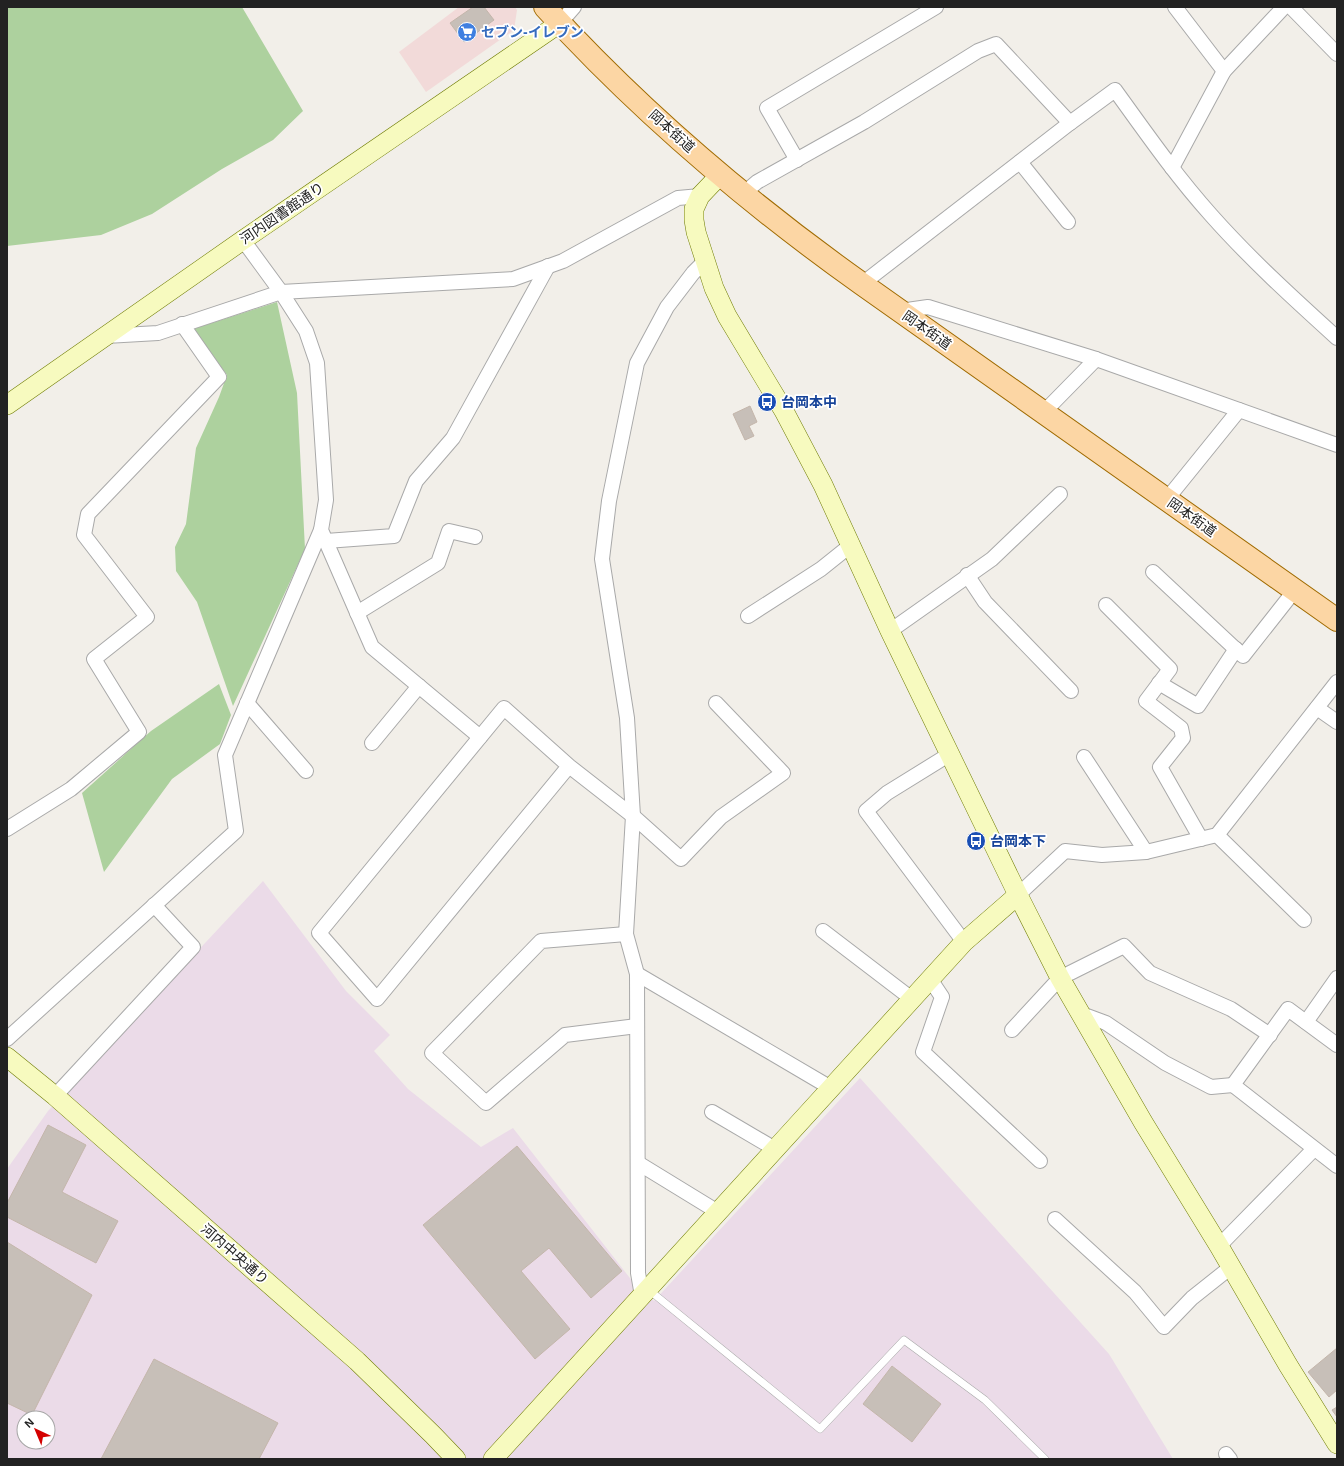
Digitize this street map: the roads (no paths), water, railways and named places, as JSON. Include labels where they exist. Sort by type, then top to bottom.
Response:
[{"type":"main road","name":"岡本街道","points":[[545,7],[629,92],[743,194],[862,284],[1337,620]]},
{"type":"street","points":[[560,23],[574,7]]},
{"type":"street","points":[[796,160],[767,108],[936,7]]},
{"type":"street","points":[[1175,7],[1224,71]]},
{"type":"street","points":[[1172,168],[1224,71],[1284,7]]},
{"type":"street","points":[[1292,7],[1337,54]]},
{"type":"street","name":"河内図書館通り","points":[[7,405],[243,240],[560,23]]},
{"type":"street","points":[[743,194],[757,182],[864,122],[978,51],[996,44],[1070,123]]},
{"type":"street","points":[[862,284],[1115,90],[1172,168],[1211,215],[1262,270],[1337,338]]},
{"type":"street","points":[[1020,162],[1068,222]]},
{"type":"street","points":[[720,175],[700,196],[694,209],[694,220],[714,288],[727,316],[799,438],[823,485],[890,631],[1018,895],[1060,978],[1143,1122],[1219,1246],[1288,1365],[1337,1444]]},
{"type":"street","points":[[106,336],[158,332],[281,292],[513,279],[563,261],[678,198],[700,196]]},
{"type":"street","points":[[7,1039],[236,831],[225,755],[323,536],[326,500],[317,363],[306,331],[281,292],[243,240]]},
{"type":"street","points":[[645,1293],[638,1273],[636,974],[626,934],[634,816],[627,718],[602,559],[609,501],[637,363],[667,307],[693,273],[705,261]]},
{"type":"street","points":[[323,536],[394,536],[416,481],[453,438],[548,266]]},
{"type":"street","points":[[900,311],[928,307],[1096,359],[1337,446]]},
{"type":"street","points":[[7,829],[71,789],[139,732],[94,659],[147,617],[84,535],[88,514],[219,377],[182,324]]},
{"type":"street","points":[[1044,412],[1096,359]]},
{"type":"street","points":[[1167,499],[1239,410]]},
{"type":"street","points":[[890,631],[967,575],[992,559],[1060,494]]},
{"type":"street","points":[[357,613],[438,563],[449,531],[475,537]]},
{"type":"street","points":[[323,536],[372,647],[480,737]]},
{"type":"street","points":[[748,616],[821,569],[851,545]]},
{"type":"street","points":[[1153,572],[1243,656],[1295,590]]},
{"type":"street","points":[[967,575],[986,602],[1071,691]]},
{"type":"street","points":[[1106,604],[1170,669],[1146,701],[1181,728],[1184,738],[1160,767],[1201,839]]},
{"type":"street","points":[[1159,683],[1198,706],[1236,649]]},
{"type":"street","points":[[493,1459],[964,942],[1018,895],[1065,851],[1102,856],[1146,852],[1217,835],[1337,682]]},
{"type":"street","points":[[372,743],[419,686]]},
{"type":"street","points":[[569,766],[377,999],[319,933],[504,708],[569,766],[634,816],[681,859],[721,817],[783,773],[716,702]]},
{"type":"street","points":[[247,703],[306,770]]},
{"type":"street","points":[[1317,708],[1337,722]]},
{"type":"street","points":[[950,754],[887,793],[866,811],[964,942]]},
{"type":"street","points":[[1084,757],[1146,852]]},
{"type":"street","points":[[1217,835],[1304,920]]},
{"type":"street","points":[[55,1096],[193,947],[154,905]]},
{"type":"street","points":[[823,931],[912,999]]},
{"type":"street","points":[[626,934],[541,941],[432,1053],[486,1103],[565,1035],[637,1026]]},
{"type":"street","points":[[1012,1030],[1060,978],[1124,946],[1150,973],[1231,1009],[1270,1035]]},
{"type":"street","points":[[636,974],[831,1088]]},
{"type":"street","points":[[1306,1022],[1337,978]]},
{"type":"street","points":[[930,979],[942,997],[923,1052],[1040,1161]]},
{"type":"street","points":[[1233,1085],[1288,1009],[1337,1044]]},
{"type":"street","points":[[1079,1013],[1106,1023],[1165,1063],[1211,1086],[1233,1085],[1337,1166]]},
{"type":"street","name":"河内中央通り","points":[[7,1057],[55,1096],[357,1361],[456,1459]]},
{"type":"street","points":[[712,1112],[775,1149]]},
{"type":"street","points":[[1219,1246],[1314,1149]]},
{"type":"street","points":[[638,1163],[718,1212]]},
{"type":"street","points":[[1055,1219],[1135,1292],[1164,1327],[1192,1298],[1231,1267]]},
{"type":"lane","points":[[645,1293],[820,1429],[904,1340],[985,1400],[1045,1459]]},
{"type":"place","name":"セブン-イレブン","points":[[467,32]]},
{"type":"place","name":"台岡本中","points":[[767,402]]},
{"type":"place","name":"台岡本下","points":[[976,841]]}]
